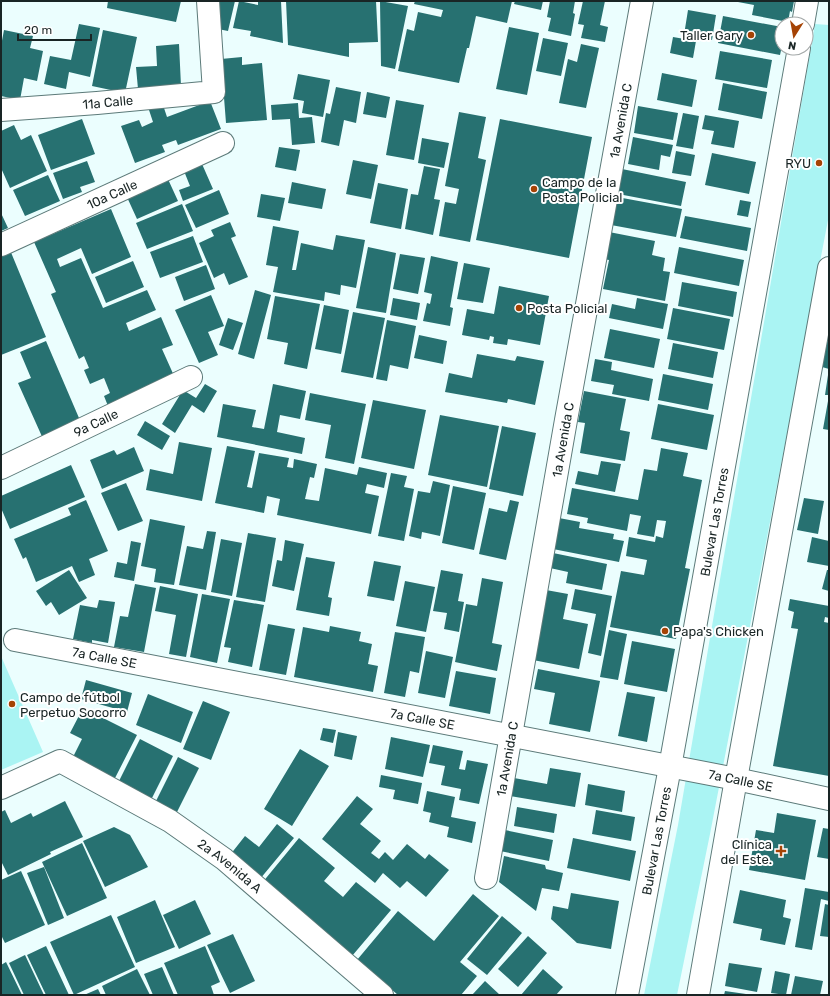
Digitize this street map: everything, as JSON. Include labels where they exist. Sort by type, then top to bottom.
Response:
[{"type":"street","name":"11a Calle","points":[[1,110],[214,92],[208,1]]},
{"type":"street","name":"1a Avenida C","points":[[486,878],[566,420],[642,1]]},
{"type":"street","points":[[805,16],[808,1]]},
{"type":"street","name":"Bulevar Las Torres","points":[[627,995],[670,767],[798,56]]},
{"type":"street","name":"10a Calle","points":[[1,245],[223,143]]},
{"type":"street","points":[[698,995],[829,268]]},
{"type":"street","name":"9a Calle","points":[[1,468],[191,377]]},
{"type":"street","name":"7a Calle SE","points":[[15,640],[736,779],[829,799]]},
{"type":"street","name":"2a Avenida A","points":[[1,788],[60,761],[170,821],[224,859],[382,995]]},
{"type":"shaded area","points":[[815,24],[829,25],[829,215],[710,834],[677,995],[644,995],[678,825],[810,56],[814,56]]},
{"type":"shaded area","name":"Campo de fútbol Perpetuo Socorro","points":[[1,656],[43,752],[1,770]]},
{"type":"building","points":[[108,1],[181,1],[176,22],[107,8]]},
{"type":"building","points":[[219,1],[235,1],[228,31],[213,28]]},
{"type":"building","points":[[239,1],[258,5],[258,1],[281,1],[283,43],[250,36],[251,31],[233,28]]},
{"type":"building","points":[[286,1],[376,1],[378,42],[349,43],[349,57],[288,45]]},
{"type":"building","points":[[380,1],[408,6],[395,69],[381,66]]},
{"type":"building","points":[[415,1],[512,1],[507,23],[476,16],[459,83],[398,71],[407,29],[414,31],[418,12],[441,17],[443,10],[414,4]]},
{"type":"building","points":[[515,1],[543,1],[541,10],[514,4]]},
{"type":"building","points":[[550,1],[575,1],[573,13],[575,14],[571,36],[548,31],[551,18],[547,17]]},
{"type":"building","points":[[583,1],[605,1],[600,25],[608,27],[605,42],[581,38],[584,25],[578,24]]},
{"type":"building","points":[[794,1],[792,12],[790,11],[789,16],[774,16],[774,19],[752,15],[754,5],[738,2]]},
{"type":"building","points":[[688,10],[716,15],[712,40],[684,35]]},
{"type":"building","name":"Taller Gary","points":[[723,16],[774,26],[774,54],[718,43]]},
{"type":"building","points":[[79,24],[100,28],[90,77],[69,72],[66,89],[44,84],[50,56],[71,60]]},
{"type":"building","points":[[509,27],[539,33],[527,95],[496,89]]},
{"type":"building","points":[[4,30],[33,36],[30,48],[43,51],[37,81],[24,78],[20,100],[1,96],[1,46]]},
{"type":"building","points":[[103,30],[137,37],[125,93],[92,86]]},
{"type":"building","points":[[673,37],[696,41],[693,58],[670,53]]},
{"type":"building","points":[[543,38],[568,43],[561,76],[536,71]]},
{"type":"building","points":[[179,44],[181,86],[138,89],[136,67],[157,66],[156,46]]},
{"type":"building","points":[[581,44],[599,48],[586,108],[559,103],[568,59],[577,62]]},
{"type":"building","points":[[720,51],[772,60],[767,88],[715,79]]},
{"type":"building","points":[[242,57],[242,65],[262,63],[267,120],[226,123],[221,59]]},
{"type":"building","points":[[662,73],[697,80],[692,107],[657,100]]},
{"type":"building","points":[[298,74],[330,80],[323,117],[302,113],[304,101],[293,99]]},
{"type":"building","points":[[723,83],[767,92],[762,119],[718,110]]},
{"type":"building","points":[[336,87],[361,92],[356,123],[344,120],[339,146],[321,142],[326,113],[330,114]]},
{"type":"building","points":[[367,92],[390,97],[386,118],[363,114]]},
{"type":"building","points":[[396,100],[424,105],[414,160],[386,155]]},
{"type":"building","points":[[210,101],[221,129],[178,145],[176,140],[162,145],[165,152],[135,163],[121,126],[139,120],[142,127],[153,122],[148,107],[162,102],[167,117]]},
{"type":"building","points":[[298,103],[299,118],[312,117],[315,143],[292,145],[290,119],[272,120],[271,105]]},
{"type":"building","points":[[638,106],[678,113],[673,140],[634,133]]},
{"type":"building","points":[[459,112],[486,117],[478,158],[486,160],[470,242],[439,236],[445,202],[456,204],[459,189],[445,186]]},
{"type":"building","points":[[683,113],[699,116],[693,149],[676,146]]},
{"type":"building","points":[[705,115],[739,121],[734,148],[711,144],[714,131],[702,129]]},
{"type":"building","points":[[82,119],[95,154],[51,170],[38,135]]},
{"type":"building","name":"Campo de la Posta Policial","points":[[500,119],[592,137],[569,258],[476,240]]},
{"type":"building","points":[[14,125],[21,140],[31,135],[47,171],[10,188],[1,168],[1,131]]},
{"type":"building","points":[[633,137],[673,145],[670,157],[661,155],[659,170],[628,164]]},
{"type":"building","points":[[422,138],[449,143],[444,168],[418,163]]},
{"type":"building","points":[[279,147],[300,150],[296,171],[275,167]]},
{"type":"building","points":[[676,151],[695,155],[691,176],[672,173]]},
{"type":"building","points":[[712,153],[756,162],[749,194],[705,185]]},
{"type":"building","points":[[353,160],[378,165],[371,199],[346,194]]},
{"type":"building","points":[[87,161],[95,182],[80,187],[82,192],[63,199],[53,173]]},
{"type":"building","points":[[202,164],[213,189],[183,201],[179,190],[190,186],[184,171]]},
{"type":"building","points":[[424,166],[440,169],[434,199],[440,200],[433,235],[405,229],[411,194],[418,195]]},
{"type":"building","points":[[617,168],[686,182],[681,206],[613,193]]},
{"type":"building","points":[[48,175],[60,201],[25,216],[13,190]]},
{"type":"building","points":[[167,177],[178,201],[137,219],[126,195]]},
{"type":"building","points":[[292,182],[326,189],[322,209],[288,203]]},
{"type":"building","points":[[378,183],[408,189],[401,229],[370,223]]},
{"type":"building","points":[[219,190],[229,214],[196,228],[185,205]]},
{"type":"building","points":[[261,194],[285,198],[280,221],[257,217]]},
{"type":"building","points":[[617,197],[682,209],[676,237],[611,225]]},
{"type":"building","points":[[740,200],[751,202],[748,217],[737,215]]},
{"type":"building","points":[[182,204],[193,231],[147,249],[136,223]]},
{"type":"building","points":[[111,209],[131,257],[92,274],[81,248],[57,259],[60,267],[81,258],[103,308],[147,290],[156,310],[126,323],[129,331],[161,317],[173,345],[162,349],[175,378],[108,406],[104,396],[110,393],[104,378],[90,384],[84,370],[89,368],[84,356],[79,359],[51,294],[56,292],[34,242]]},
{"type":"building","points":[[1,213],[8,228],[1,231]]},
{"type":"building","points":[[685,216],[751,228],[747,251],[680,238]]},
{"type":"building","points":[[230,222],[236,236],[231,238],[248,277],[229,285],[224,273],[214,278],[199,243],[214,236],[211,230]]},
{"type":"building","points":[[273,226],[299,231],[292,270],[296,270],[301,243],[333,250],[336,235],[365,240],[356,288],[341,285],[340,295],[325,292],[324,301],[273,292],[278,267],[266,265]]},
{"type":"building","points":[[609,232],[655,241],[652,255],[665,258],[663,271],[670,272],[665,301],[603,289],[609,260],[604,259]]},
{"type":"building","points":[[193,236],[203,262],[160,278],[150,252]]},
{"type":"building","points":[[368,247],[396,253],[386,313],[356,308]]},
{"type":"building","points":[[679,247],[744,260],[739,286],[674,273]]},
{"type":"building","points":[[10,250],[46,337],[1,355],[1,253]]},
{"type":"building","points":[[400,254],[425,258],[418,294],[393,289]]},
{"type":"building","points":[[431,256],[458,262],[450,307],[453,308],[450,326],[423,321],[427,303],[430,304],[432,294],[424,292]]},
{"type":"building","points":[[133,261],[144,287],[106,303],[95,277]]},
{"type":"building","points":[[464,263],[490,268],[483,303],[457,299]]},
{"type":"building","points":[[206,265],[215,289],[184,301],[175,277]]},
{"type":"building","points":[[682,282],[737,292],[733,317],[678,306]]},
{"type":"building","points":[[499,286],[549,296],[540,345],[508,339],[507,345],[493,343],[494,337],[490,336],[489,340],[462,335],[467,309],[494,314]]},
{"type":"building","points":[[255,290],[271,295],[254,359],[238,354]]},
{"type":"building","points":[[211,295],[224,326],[208,332],[218,355],[199,363],[175,310]]},
{"type":"building","points":[[275,296],[320,304],[307,369],[284,364],[288,343],[267,339]]},
{"type":"building","points":[[393,298],[420,303],[417,320],[390,315]]},
{"type":"building","points":[[637,298],[668,304],[663,329],[609,318],[612,304],[635,309]]},
{"type":"building","points":[[324,305],[349,310],[341,354],[315,349]]},
{"type":"building","points":[[673,308],[730,319],[724,350],[667,339]]},
{"type":"building","points":[[353,312],[385,318],[373,378],[341,372]]},
{"type":"building","points":[[228,318],[243,323],[233,350],[219,345]]},
{"type":"building","points":[[387,320],[416,326],[408,369],[390,365],[387,381],[376,379]]},
{"type":"building","points":[[610,329],[660,339],[654,368],[604,358]]},
{"type":"building","points":[[419,335],[447,341],[443,364],[414,358]]},
{"type":"building","points":[[828,338],[829,339],[829,369],[822,367]]},
{"type":"building","points":[[46,341],[82,425],[44,441],[18,383],[31,378],[20,352]]},
{"type":"building","points":[[673,343],[718,352],[713,378],[668,369]]},
{"type":"building","points":[[477,354],[515,361],[517,356],[544,361],[535,405],[508,399],[507,403],[445,392],[449,373],[472,378]]},
{"type":"building","points":[[595,359],[612,362],[611,370],[653,379],[649,401],[612,394],[614,385],[591,381]]},
{"type":"building","points":[[663,374],[713,384],[708,410],[658,400]]},
{"type":"building","points":[[828,375],[829,395],[825,395]]},
{"type":"building","points":[[205,384],[217,391],[204,413],[192,405],[175,433],[162,424],[183,390],[196,398]]},
{"type":"building","points":[[273,384],[306,391],[300,419],[280,415],[277,432],[305,438],[302,454],[217,437],[223,404],[256,410],[252,427],[264,429]]},
{"type":"building","points":[[584,391],[626,399],[620,430],[630,432],[625,461],[580,453],[585,423],[578,422]]},
{"type":"building","points":[[310,393],[366,404],[354,464],[325,458],[331,425],[305,420]]},
{"type":"building","points":[[373,400],[426,410],[414,469],[361,458]]},
{"type":"building","points":[[829,401],[829,430],[823,429]]},
{"type":"building","points":[[658,404],[714,415],[707,450],[651,439]]},
{"type":"building","points":[[440,415],[499,426],[487,487],[428,475]]},
{"type":"building","points":[[145,421],[170,436],[162,450],[137,435]]},
{"type":"building","points":[[502,426],[536,433],[523,496],[489,489]]},
{"type":"building","points":[[179,442],[212,448],[202,501],[146,490],[150,469],[173,474]]},
{"type":"building","points":[[227,446],[255,451],[247,487],[252,488],[259,453],[289,458],[287,467],[293,468],[294,459],[317,464],[314,478],[310,477],[305,499],[319,501],[325,468],[357,475],[359,467],[387,473],[384,488],[367,484],[365,493],[379,496],[371,534],[277,515],[280,499],[267,496],[264,513],[215,503]]},
{"type":"building","points":[[134,447],[144,471],[102,489],[90,460],[114,450],[117,455]]},
{"type":"building","points":[[661,448],[688,453],[683,476],[702,480],[685,568],[690,569],[676,639],[610,627],[621,571],[644,575],[647,560],[626,556],[629,537],[655,542],[656,536],[663,538],[666,521],[657,520],[654,537],[637,534],[641,516],[630,514],[627,531],[587,523],[588,518],[567,514],[572,488],[638,500],[644,469],[657,471]]},
{"type":"building","points":[[601,461],[621,464],[615,492],[575,484],[578,471],[598,475]]},
{"type":"building","points":[[71,465],[85,497],[10,529],[1,508],[1,496]]},
{"type":"building","points":[[391,473],[407,476],[404,487],[414,489],[404,541],[378,536]]},
{"type":"building","points":[[433,481],[450,485],[440,536],[422,532],[421,539],[409,536],[418,491],[430,493]]},
{"type":"building","points":[[126,483],[143,521],[118,531],[101,493]]},
{"type":"building","points":[[453,486],[486,493],[474,550],[442,543]]},
{"type":"building","points":[[804,498],[824,501],[818,534],[797,530]]},
{"type":"building","points":[[86,500],[108,551],[89,559],[95,575],[79,582],[72,566],[36,582],[26,557],[23,559],[14,539],[71,515],[68,508]]},
{"type":"building","points":[[510,500],[519,502],[506,560],[479,554],[489,508],[507,512]]},
{"type":"building","points":[[559,518],[580,522],[579,528],[614,534],[613,539],[624,541],[619,562],[553,549]]},
{"type":"building","points":[[150,519],[185,526],[174,585],[154,582],[156,569],[141,566]]},
{"type":"building","points":[[207,531],[216,532],[206,590],[179,585],[187,546],[203,549]]},
{"type":"building","points":[[248,533],[276,538],[265,602],[236,597]]},
{"type":"building","points":[[812,537],[829,541],[829,566],[807,562]]},
{"type":"building","points":[[221,539],[242,543],[232,596],[211,592]]},
{"type":"building","points":[[285,540],[304,544],[294,591],[272,586],[277,560],[282,561]]},
{"type":"building","points":[[131,541],[141,543],[134,581],[114,577],[117,562],[127,564]]},
{"type":"building","points":[[553,553],[607,564],[602,590],[566,583],[568,572],[550,568]]},
{"type":"building","points":[[306,557],[335,562],[328,597],[332,598],[329,616],[296,610]]},
{"type":"building","points":[[374,561],[401,566],[394,601],[367,596]]},
{"type":"building","points":[[69,570],[87,598],[59,615],[51,602],[46,606],[36,591]]},
{"type":"building","points":[[441,570],[463,574],[458,601],[464,602],[459,632],[444,629],[447,613],[433,611]]},
{"type":"building","points":[[827,570],[829,570],[829,591],[822,589]]},
{"type":"building","points":[[482,578],[503,582],[492,643],[502,645],[497,671],[455,662],[466,604],[477,606]]},
{"type":"building","points":[[405,581],[435,587],[426,632],[396,626]]},
{"type":"building","points":[[135,584],[156,588],[144,652],[114,647],[120,616],[128,617]]},
{"type":"building","points":[[160,586],[198,594],[186,657],[169,654],[176,615],[155,611]]},
{"type":"building","points":[[575,589],[612,596],[601,656],[588,653],[596,614],[571,609]]},
{"type":"building","points":[[546,590],[568,594],[563,619],[588,624],[579,669],[533,660]]},
{"type":"building","points":[[202,594],[230,599],[217,663],[190,657]]},
{"type":"building","points":[[790,599],[829,606],[829,618],[825,617],[824,622],[829,623],[829,776],[773,766],[798,629],[791,628],[794,612],[788,610]]},
{"type":"building","points":[[99,600],[115,602],[108,643],[92,640],[92,643],[73,639],[80,605],[97,608]]},
{"type":"building","points":[[234,600],[264,605],[252,667],[228,662],[231,648],[224,647]]},
{"type":"building","points":[[268,624],[295,629],[286,675],[259,670]]},
{"type":"building","points":[[330,626],[361,632],[359,641],[372,644],[368,664],[378,666],[373,692],[294,677],[303,627],[329,632]]},
{"type":"building","points":[[609,630],[627,634],[618,680],[600,677]]},
{"type":"building","points":[[395,632],[425,637],[419,673],[410,671],[405,697],[384,693]]},
{"type":"building","points":[[632,641],[675,649],[667,692],[624,684]]},
{"type":"building","points":[[426,651],[453,657],[445,698],[418,693]]},
{"type":"building","points":[[538,669],[600,681],[590,732],[549,724],[555,693],[534,689]]},
{"type":"building","points":[[456,671],[496,678],[490,714],[449,706]]},
{"type":"building","points":[[86,680],[132,693],[127,712],[81,699]]},
{"type":"building","points":[[627,692],[655,697],[647,742],[618,736]]},
{"type":"building","points":[[148,694],[193,712],[181,743],[136,725]]},
{"type":"building","points":[[203,701],[230,712],[211,760],[183,749]]},
{"type":"building","points":[[83,708],[137,735],[114,780],[72,759],[82,739],[70,733]]},
{"type":"building","points":[[323,728],[336,730],[333,743],[320,740]]},
{"type":"building","points":[[338,732],[357,736],[352,760],[334,756]]},
{"type":"building","points":[[391,737],[430,745],[423,777],[385,769]]},
{"type":"building","points":[[140,739],[173,756],[151,800],[118,783]]},
{"type":"building","points":[[433,745],[463,751],[459,769],[465,770],[467,760],[488,764],[479,804],[459,800],[461,789],[441,785],[445,766],[429,763]]},
{"type":"building","points":[[300,749],[329,766],[292,826],[264,809]]},
{"type":"building","points":[[178,757],[199,768],[176,814],[155,803]]},
{"type":"building","points":[[550,768],[581,773],[575,807],[510,796],[514,778],[547,784]]},
{"type":"building","points":[[381,775],[422,783],[418,804],[393,799],[395,790],[379,787]]},
{"type":"building","points":[[588,784],[625,791],[622,812],[585,805]]},
{"type":"building","points":[[427,791],[455,797],[451,817],[476,822],[472,843],[447,837],[449,827],[429,822],[431,813],[423,811]]},
{"type":"building","points":[[357,796],[373,809],[360,824],[381,841],[371,853],[379,859],[385,852],[393,860],[407,844],[425,859],[429,854],[449,870],[426,897],[407,881],[400,888],[383,873],[375,883],[322,839]]},
{"type":"building","points":[[65,801],[83,837],[50,852],[51,854],[8,875],[1,861],[1,812],[5,810],[11,823],[31,813],[33,817]]},
{"type":"building","points":[[517,807],[557,814],[554,833],[514,826]]},
{"type":"building","points":[[596,810],[635,817],[631,841],[592,834]]},
{"type":"building","name":"Clínica del Este.","points":[[777,813],[816,820],[805,880],[749,870],[756,830],[774,833]]},
{"type":"building","points":[[277,824],[294,838],[260,879],[230,855],[245,836],[259,847]]},
{"type":"building","points":[[114,827],[130,835],[148,867],[105,887],[83,841]]},
{"type":"building","points":[[823,828],[829,829],[829,859],[817,857]]},
{"type":"building","points":[[505,830],[553,840],[549,861],[500,851]]},
{"type":"building","points":[[299,838],[335,868],[324,881],[343,897],[356,882],[391,910],[352,956],[262,883]]},
{"type":"building","points":[[573,838],[636,851],[630,881],[567,868]]},
{"type":"building","points":[[82,843],[107,898],[67,916],[42,862]]},
{"type":"building","points":[[504,856],[545,865],[546,869],[563,873],[559,891],[542,888],[536,911],[499,882]]},
{"type":"building","points":[[44,867],[64,918],[48,925],[27,873]]},
{"type":"building","points":[[21,871],[45,925],[5,943],[1,935],[1,880]]},
{"type":"building","points":[[805,888],[829,892],[829,901],[821,899],[812,950],[795,947]]},
{"type":"building","points":[[740,890],[786,900],[783,917],[791,919],[785,945],[760,940],[762,929],[733,923]]},
{"type":"building","points":[[571,893],[619,901],[611,949],[577,943],[551,919],[553,906],[568,909]]},
{"type":"building","points":[[473,894],[499,916],[460,962],[477,976],[461,995],[398,995],[357,960],[398,911],[434,941]]},
{"type":"building","points":[[155,900],[175,947],[136,963],[117,917]]},
{"type":"building","points":[[195,900],[211,934],[179,949],[163,915]]},
{"type":"building","points":[[825,904],[829,905],[829,937],[820,936]]},
{"type":"building","points":[[111,915],[135,967],[74,995],[50,942]]},
{"type":"building","points":[[502,916],[522,933],[487,975],[467,959]]},
{"type":"building","points":[[233,934],[255,981],[230,993],[207,945]]},
{"type":"building","points":[[528,936],[547,953],[518,987],[498,969]]},
{"type":"building","points":[[46,946],[69,995],[46,995],[27,955]]},
{"type":"building","points":[[205,946],[220,982],[211,986],[214,995],[178,995],[164,963]]},
{"type":"building","points":[[25,955],[44,995],[24,995],[9,963]]},
{"type":"building","points":[[6,962],[22,995],[1,995],[1,965]]},
{"type":"building","points":[[729,963],[762,968],[757,992],[725,986]]},
{"type":"building","points":[[162,967],[174,995],[153,995],[144,974]]},
{"type":"building","points":[[137,969],[150,995],[106,995],[102,986]]},
{"type":"building","points":[[543,969],[563,987],[556,995],[521,995]]},
{"type":"building","points":[[775,971],[790,974],[786,995],[771,993]]},
{"type":"building","points":[[795,976],[823,981],[820,995],[791,995]]},
{"type":"building","points":[[485,981],[500,995],[472,995]]},
{"type":"building","points":[[98,989],[101,995],[84,995]]},
{"type":"building","points":[[725,991],[746,994],[746,995],[724,995]]},
{"type":"place","name":"Taller Gary","points":[[751,35]]},
{"type":"place","name":"RYU","points":[[819,163]]},
{"type":"place","name":"Campo de la Posta Policial","points":[[534,189]]},
{"type":"place","name":"Posta Policial","points":[[519,308]]},
{"type":"place","name":"Papa's Chicken","points":[[665,631]]},
{"type":"place","name":"Campo de fútbol Perpetuo Socorro","points":[[12,704]]},
{"type":"place","name":"Clínica del Este.","points":[[781,851]]}]
